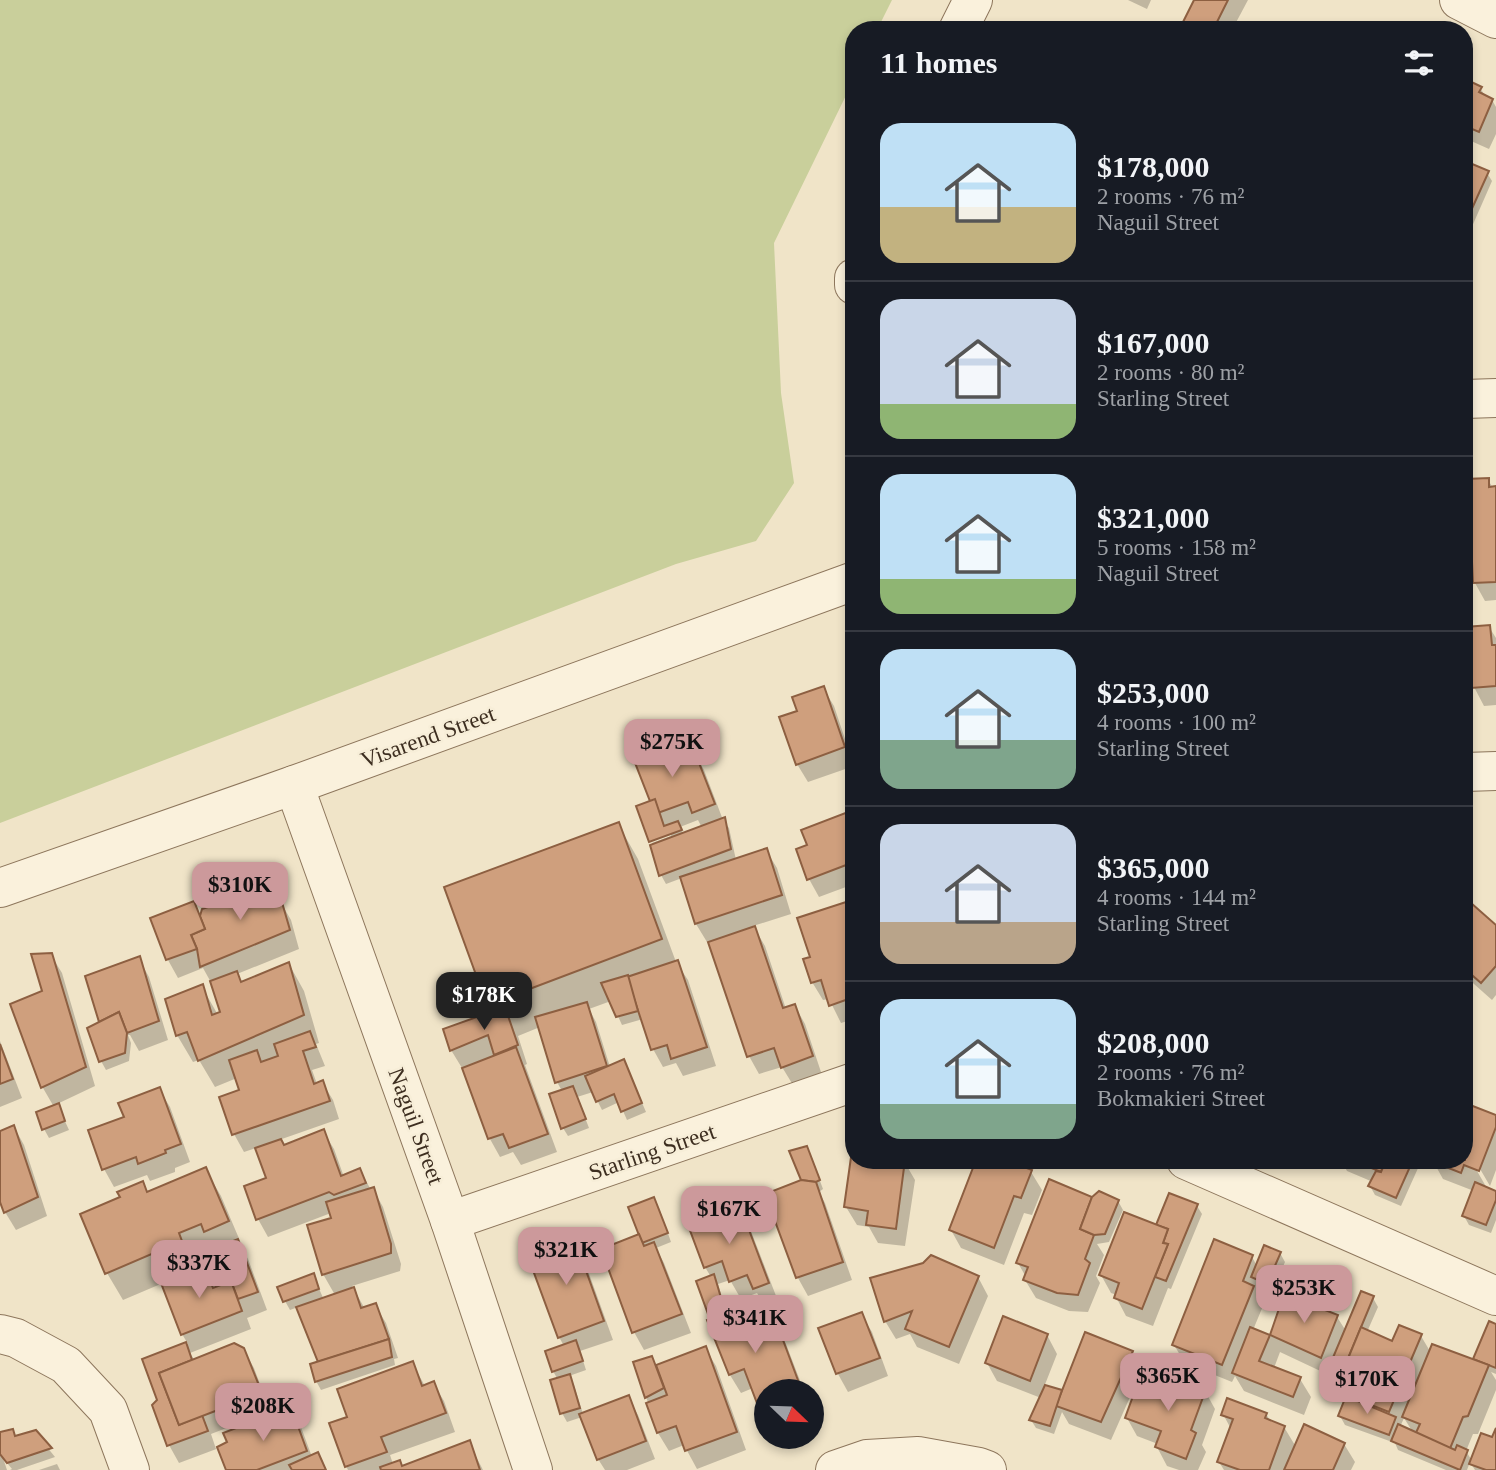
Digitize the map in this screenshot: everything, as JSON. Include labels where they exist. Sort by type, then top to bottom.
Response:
[{"type":"street","points":[[962,21],[973,0]]},
{"type":"street","points":[[1458,0],[1496,19]]},
{"type":"street","points":[[1473,399],[1496,398]]},
{"type":"street","name":"Visarend Street","points":[[0,888],[294,785],[845,585]]},
{"type":"street","points":[[1473,772],[1496,771]]},
{"type":"street","name":"Naguil Street","points":[[294,785],[450,1221],[533,1470]]},
{"type":"street","name":"Starling Street","points":[[450,1221],[845,1085]]},
{"type":"street","points":[[1207,1169],[1496,1296]]},
{"type":"street","points":[[0,1334],[16,1338],[66,1365],[108,1410],[130,1470]]},
{"type":"street","points":[[835,1470],[867,1459],[918,1456],[987,1470]]},
{"type":"green space","points":[[0,0],[892,0],[882,21],[845,21],[845,97],[774,243],[781,393],[794,483],[756,541],[676,564],[0,823]]},
{"type":"building","points":[[1194,0],[1228,0],[1218,21],[1184,21]]},
{"type":"building","points":[[1473,83],[1482,87],[1479,92],[1493,99],[1479,132],[1473,129]]},
{"type":"building","points":[[1473,164],[1489,171],[1473,206]]},
{"type":"building","points":[[1489,478],[1489,487],[1496,486],[1496,582],[1473,583],[1473,479]]},
{"type":"building","points":[[1490,625],[1492,645],[1496,645],[1496,686],[1473,688],[1473,626]]},
{"type":"building","points":[[824,686],[845,747],[796,765],[779,717],[797,711],[792,697]]},
{"type":"building","points":[[656,740],[665,762],[694,750],[715,804],[692,813],[688,802],[655,814],[630,750]]},
{"type":"building","points":[[655,799],[664,826],[678,821],[682,830],[649,842],[636,806]]},
{"type":"building","points":[[845,813],[845,865],[807,880],[796,849],[807,845],[801,830]]},
{"type":"building","points":[[725,817],[731,849],[659,876],[650,845]]},
{"type":"building","points":[[619,822],[662,939],[487,1005],[444,887]]},
{"type":"building","points":[[767,848],[782,895],[695,924],[680,877]]},
{"type":"building","points":[[255,875],[263,878],[271,899],[281,899],[290,930],[200,967],[191,935],[205,929],[200,916],[202,909],[231,899],[228,888],[256,880]]},
{"type":"building","points":[[194,901],[205,929],[191,935],[197,949],[166,960],[150,918]]},
{"type":"building","points":[[845,902],[845,1000],[829,1006],[821,980],[811,983],[803,959],[810,957],[797,918]]},
{"type":"building","points":[[1473,905],[1496,925],[1496,966],[1481,983],[1473,976]]},
{"type":"building","points":[[755,926],[783,1008],[795,1004],[813,1056],[781,1068],[774,1048],[747,1057],[708,942]]},
{"type":"building","points":[[52,953],[86,1067],[41,1088],[10,1004],[42,991],[31,954]]},
{"type":"building","points":[[140,956],[159,1021],[127,1033],[119,1012],[99,1022],[85,976]]},
{"type":"building","points":[[678,960],[707,1047],[671,1059],[667,1045],[651,1050],[627,977]]},
{"type":"building","points":[[289,962],[304,1015],[198,1061],[187,1032],[176,1036],[165,999],[203,984],[212,1015],[220,1012],[210,981],[237,971],[241,982]]},
{"type":"building","points":[[628,975],[638,1011],[616,1017],[601,983]]},
{"type":"building","points":[[587,1002],[607,1066],[555,1083],[535,1017]]},
{"type":"building","points":[[505,1007],[518,1045],[494,1055],[488,1035],[450,1051],[443,1029]]},
{"type":"building","points":[[119,1012],[127,1033],[125,1053],[99,1062],[87,1028]]},
{"type":"building","points":[[310,1031],[316,1047],[303,1051],[314,1084],[323,1080],[330,1101],[232,1135],[219,1097],[239,1090],[229,1060],[257,1050],[261,1062],[278,1056],[274,1044]]},
{"type":"building","points":[[0,1044],[13,1079],[0,1084]]},
{"type":"building","points":[[516,1047],[548,1134],[509,1148],[503,1134],[488,1139],[462,1068]]},
{"type":"building","points":[[624,1059],[642,1103],[621,1112],[614,1094],[596,1102],[585,1076]]},
{"type":"building","points":[[573,1086],[586,1119],[561,1129],[549,1094]]},
{"type":"building","points":[[160,1087],[181,1144],[138,1164],[136,1157],[102,1170],[88,1130],[124,1117],[118,1103]]},
{"type":"building","points":[[59,1103],[65,1121],[42,1130],[36,1112]]},
{"type":"building","points":[[1473,1106],[1496,1115],[1496,1127],[1479,1171],[1473,1169]]},
{"type":"building","points":[[14,1125],[38,1197],[4,1213],[0,1202],[0,1131]]},
{"type":"building","points":[[324,1129],[341,1176],[360,1168],[366,1183],[334,1195],[329,1192],[256,1220],[244,1186],[266,1178],[255,1148],[281,1139],[284,1145]]},
{"type":"building","points":[[807,1146],[820,1180],[816,1182],[801,1180],[789,1151]]},
{"type":"building","points":[[206,1167],[229,1221],[204,1232],[201,1224],[179,1233],[182,1241],[105,1274],[80,1214],[120,1197],[117,1192],[143,1181],[147,1192]]},
{"type":"building","points":[[849,1169],[904,1169],[896,1229],[866,1225],[868,1211],[844,1207]]},
{"type":"building","points":[[973,1169],[1032,1170],[1021,1198],[1014,1196],[994,1248],[949,1230]]},
{"type":"building","points":[[1382,1169],[1409,1169],[1396,1198],[1368,1186],[1376,1171],[1381,1172]]},
{"type":"building","points":[[1049,1179],[1092,1197],[1080,1229],[1094,1235],[1085,1259],[1090,1263],[1078,1295],[1057,1293],[1023,1280],[1028,1267],[1016,1263]]},
{"type":"building","points":[[801,1180],[816,1182],[843,1262],[796,1278],[765,1194]]},
{"type":"building","points":[[1475,1182],[1496,1191],[1496,1200],[1486,1225],[1462,1216]]},
{"type":"building","points":[[374,1187],[391,1244],[391,1253],[322,1275],[307,1225],[331,1218],[326,1202]]},
{"type":"building","points":[[1099,1191],[1119,1200],[1105,1234],[1094,1235],[1080,1229],[1092,1197]]},
{"type":"building","points":[[1169,1193],[1198,1204],[1166,1281],[1155,1277],[1168,1244],[1163,1243],[1168,1229],[1156,1225]]},
{"type":"building","points":[[654,1197],[668,1233],[642,1243],[628,1207]]},
{"type":"building","points":[[740,1206],[769,1283],[753,1289],[747,1275],[729,1282],[722,1261],[704,1268],[688,1225]]},
{"type":"building","points":[[1124,1212],[1168,1229],[1163,1243],[1168,1244],[1142,1309],[1114,1298],[1119,1283],[1099,1275]]},
{"type":"building","points":[[639,1234],[644,1246],[654,1242],[682,1314],[632,1333],[601,1249]]},
{"type":"building","points":[[574,1237],[604,1321],[558,1338],[527,1254]]},
{"type":"building","points":[[238,1239],[258,1292],[238,1299],[231,1281],[220,1285],[210,1282],[200,1254]]},
{"type":"building","points":[[1214,1239],[1253,1255],[1243,1281],[1254,1286],[1222,1365],[1172,1345]]},
{"type":"building","points":[[1264,1245],[1281,1252],[1267,1284],[1251,1277]]},
{"type":"building","points":[[931,1255],[979,1276],[949,1347],[905,1329],[912,1311],[884,1322],[870,1278],[923,1263]]},
{"type":"building","points":[[204,1266],[213,1288],[231,1281],[242,1311],[181,1335],[161,1283]]},
{"type":"building","points":[[314,1273],[319,1289],[283,1302],[277,1287]]},
{"type":"building","points":[[714,1274],[724,1308],[708,1314],[696,1281]]},
{"type":"building","points":[[354,1287],[361,1308],[376,1303],[389,1339],[318,1362],[296,1307]]},
{"type":"building","points":[[1361,1291],[1374,1296],[1342,1373],[1329,1367]]},
{"type":"building","points":[[1284,1294],[1338,1315],[1321,1358],[1270,1335]]},
{"type":"building","points":[[735,1309],[737,1313],[746,1310],[752,1324],[756,1322],[760,1331],[777,1324],[798,1379],[754,1379],[754,1395],[744,1369],[729,1375],[707,1320]]},
{"type":"building","points":[[862,1312],[880,1358],[836,1374],[818,1328]]},
{"type":"building","points":[[1003,1316],[1048,1334],[1030,1381],[985,1363]]},
{"type":"building","points":[[1489,1321],[1496,1324],[1496,1368],[1473,1359]]},
{"type":"building","points":[[1399,1325],[1422,1334],[1389,1412],[1353,1398],[1360,1380],[1342,1373],[1361,1327],[1392,1341]]},
{"type":"building","points":[[1250,1327],[1270,1335],[1259,1361],[1301,1377],[1293,1397],[1232,1373]]},
{"type":"building","points":[[1085,1332],[1133,1351],[1101,1422],[1056,1406]]},
{"type":"building","points":[[389,1339],[392,1357],[315,1382],[310,1364]]},
{"type":"building","points":[[576,1340],[583,1361],[552,1372],[545,1351]]},
{"type":"building","points":[[186,1342],[192,1360],[159,1373],[179,1425],[202,1415],[208,1431],[167,1446],[152,1405],[157,1400],[142,1359]]},
{"type":"building","points":[[234,1343],[244,1348],[262,1393],[179,1425],[159,1373]]},
{"type":"building","points":[[1432,1344],[1489,1365],[1468,1416],[1463,1417],[1449,1451],[1414,1437],[1420,1424],[1402,1417]]},
{"type":"building","points":[[706,1346],[737,1432],[685,1451],[676,1426],[657,1433],[646,1403],[667,1395],[656,1365]]},
{"type":"building","points":[[652,1356],[664,1388],[645,1398],[633,1362]]},
{"type":"building","points":[[413,1361],[422,1386],[434,1381],[446,1413],[381,1437],[387,1452],[345,1467],[329,1423],[347,1417],[337,1389]]},
{"type":"building","points":[[570,1374],[580,1408],[560,1414],[550,1380]]},
{"type":"building","points":[[1140,1377],[1179,1392],[1183,1380],[1206,1389],[1191,1430],[1196,1433],[1186,1459],[1155,1447],[1161,1431],[1125,1418]]},
{"type":"building","points":[[1045,1385],[1062,1390],[1050,1426],[1029,1420]]},
{"type":"building","points":[[629,1395],[646,1441],[597,1460],[579,1414]]},
{"type":"building","points":[[1346,1396],[1396,1417],[1389,1435],[1338,1416]]},
{"type":"building","points":[[1227,1398],[1267,1413],[1265,1418],[1285,1426],[1269,1470],[1240,1470],[1217,1462],[1233,1419],[1221,1415]]},
{"type":"building","points":[[291,1407],[307,1451],[257,1470],[226,1470],[217,1447],[227,1442],[223,1433]]},
{"type":"building","points":[[1304,1424],[1345,1443],[1333,1470],[1284,1470]]},
{"type":"building","points":[[1398,1424],[1455,1450],[1457,1445],[1468,1450],[1460,1470],[1391,1441]]},
{"type":"building","points":[[1496,1428],[1496,1470],[1486,1470],[1469,1464],[1481,1433],[1492,1437]]},
{"type":"building","points":[[13,1429],[15,1436],[36,1430],[52,1448],[7,1463],[0,1454],[0,1432]]},
{"type":"building","points":[[470,1440],[480,1470],[381,1470],[380,1467],[400,1460],[402,1466]]},
{"type":"building","points":[[318,1452],[326,1470],[292,1470],[289,1465]]}]
